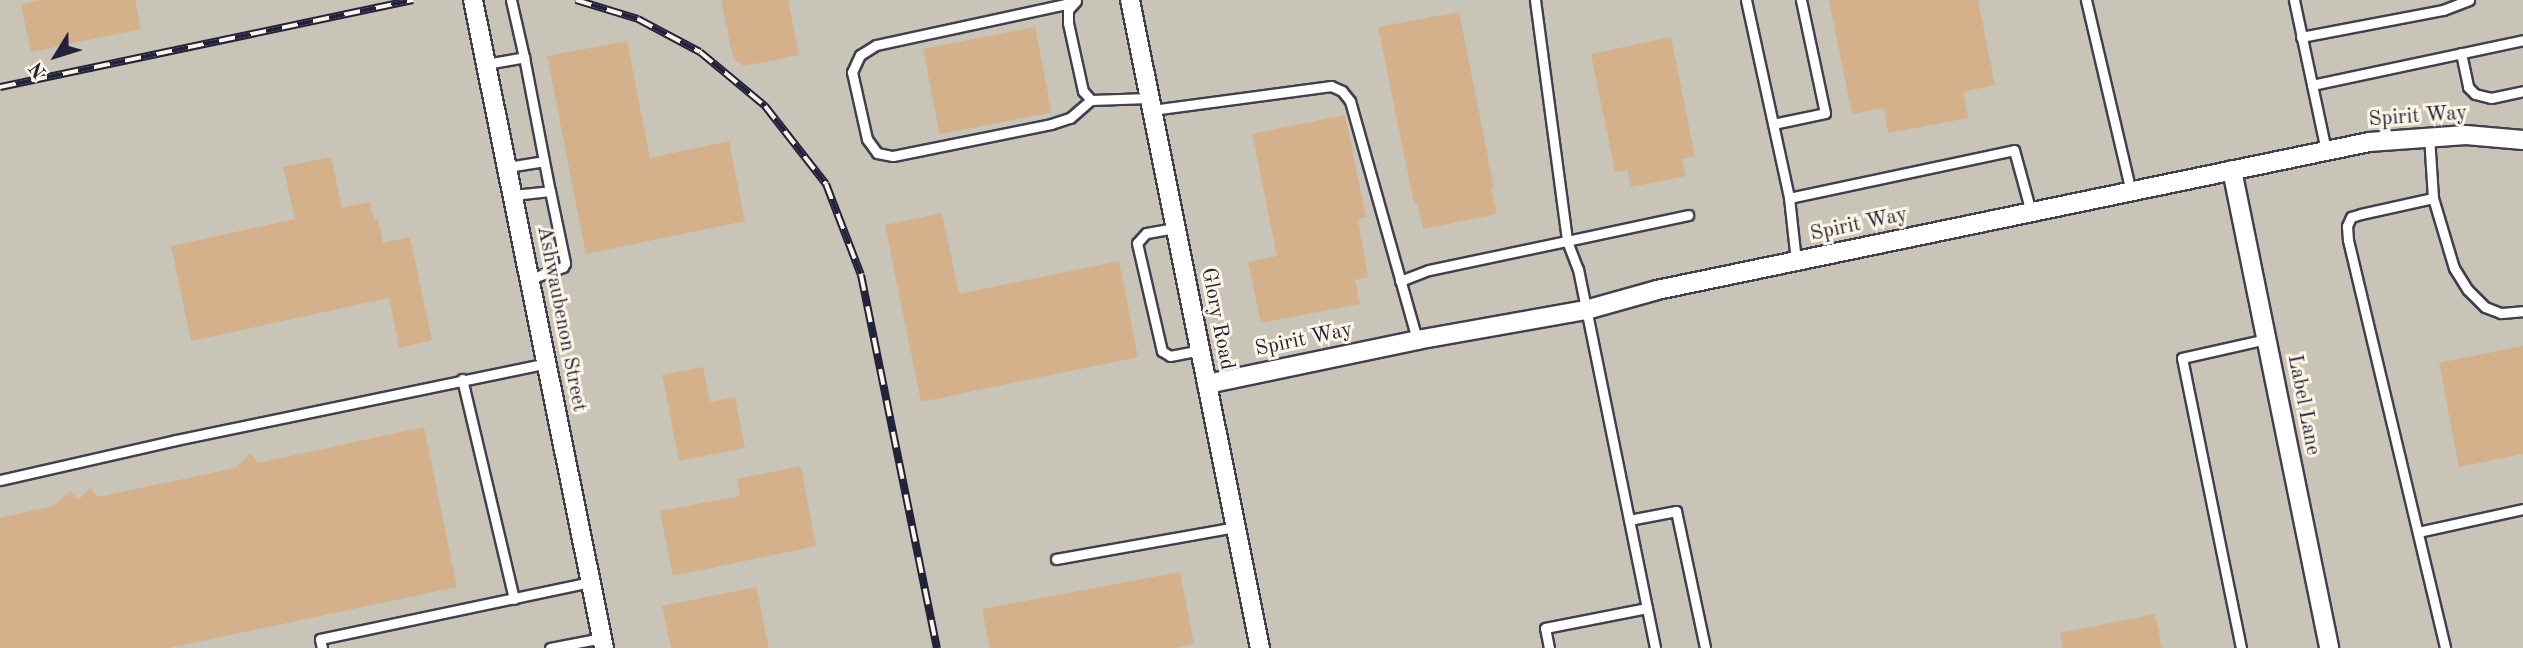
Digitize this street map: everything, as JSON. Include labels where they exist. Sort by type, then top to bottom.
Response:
[{"type":"street","name":"Ashwaubenon Street","points":[[474,0],[603,643]]},
{"type":"street","name":"Glory Road","points":[[1130,0],[1260,648]]},
{"type":"street","name":"Spirit Way","points":[[1207,383],[1417,340],[1586,310],[1657,290],[2369,142],[2429,136],[2523,140]]},
{"type":"street","name":"Label Lane","points":[[2232,170],[2329,648]]},
{"type":"lane","points":[[511,0],[565,263],[563,267],[530,279]]},
{"type":"lane","points":[[1535,0],[1567,241],[1578,269],[1655,648]]},
{"type":"lane","points":[[1746,0],[1789,198],[1796,261]]},
{"type":"lane","points":[[1773,124],[1825,113],[1801,0]]},
{"type":"lane","points":[[2086,0],[2131,192]]},
{"type":"lane","points":[[2294,0],[2326,151]]},
{"type":"lane","points":[[2301,37],[2443,10],[2469,0]]},
{"type":"lane","points":[[1077,1],[1068,10],[1068,23],[1083,91],[1091,100]]},
{"type":"lane","points":[[1077,1],[876,45],[860,55],[852,72],[867,139],[877,153],[893,156],[1051,124],[1070,118],[1091,100],[1151,104],[1337,87],[1350,101],[1417,340]]},
{"type":"lane","points":[[2312,85],[2523,40]]},
{"type":"lane","points":[[2461,53],[2468,87],[2475,94],[2491,98],[2523,91]]},
{"type":"lane","points":[[486,64],[524,57]]},
{"type":"lane","points":[[2429,136],[2433,198],[2454,268],[2468,290],[2485,307],[2501,313],[2523,311]]},
{"type":"lane","points":[[1789,198],[2014,150],[2031,212]]},
{"type":"lane","points":[[507,167],[544,161]]},
{"type":"lane","points":[[513,195],[550,191]]},
{"type":"lane","points":[[2433,198],[2361,214],[2351,218],[2347,226],[2348,240],[2445,648]]},
{"type":"lane","points":[[1400,281],[1429,270],[1688,215]]},
{"type":"lane","points":[[1175,228],[1146,233],[1137,243],[1162,351],[1170,356],[1200,350]]},
{"type":"lane","points":[[2241,648],[2182,358],[2266,339]]},
{"type":"lane","points":[[0,480],[462,379],[547,363]]},
{"type":"lane","points":[[462,379],[514,598]]},
{"type":"lane","points":[[2418,532],[2523,509]]},
{"type":"lane","points":[[1629,520],[1676,511],[1705,648]]},
{"type":"lane","points":[[1056,559],[1236,527]]},
{"type":"lane","points":[[322,648],[320,639],[591,582]]},
{"type":"lane","points":[[1549,648],[1545,628],[1647,608]]},
{"type":"lane","points":[[550,648],[603,643]]},
{"type":"shaded area","points":[[0,0],[2523,0],[2523,648],[0,648]]},
{"type":"building","points":[[42,0],[135,0],[141,29],[31,52],[21,4]]},
{"type":"building","points":[[721,0],[788,0],[799,55],[744,66],[733,58]]},
{"type":"building","points":[[1829,0],[1978,0],[1995,85],[1963,92],[1968,118],[1888,133],[1884,108],[1852,114]]},
{"type":"building","points":[[1459,12],[1497,214],[1423,229],[1417,202],[1414,203],[1378,27]]},
{"type":"building","points":[[1035,27],[1052,112],[940,134],[923,49]]},
{"type":"building","points":[[1671,37],[1695,156],[1682,159],[1686,176],[1631,187],[1627,170],[1615,172],[1591,54]]},
{"type":"building","points":[[627,41],[650,158],[729,141],[745,221],[586,254],[547,56]]},
{"type":"building","points":[[1345,115],[1366,217],[1358,219],[1368,277],[1355,280],[1360,304],[1261,323],[1248,262],[1277,256],[1252,134]]},
{"type":"building","points":[[331,157],[342,208],[370,202],[374,220],[378,219],[383,243],[410,237],[432,340],[399,348],[389,298],[191,341],[171,246],[295,219],[283,167]]},
{"type":"building","points":[[942,213],[959,294],[1119,261],[1138,357],[921,402],[885,225]]},
{"type":"building","points":[[2523,346],[2523,454],[2459,467],[2439,363]]},
{"type":"building","points":[[703,367],[710,402],[735,397],[745,448],[679,461],[662,375]]},
{"type":"building","points":[[424,427],[457,587],[169,648],[0,648],[0,518],[53,506],[70,491],[78,500],[90,488],[98,497],[235,468],[251,453],[258,463]]},
{"type":"building","points":[[801,466],[816,546],[673,576],[660,511],[740,496],[737,479]]},
{"type":"building","points":[[1180,572],[1194,644],[1175,648],[990,648],[982,609]]},
{"type":"building","points":[[756,587],[769,648],[671,648],[662,606]]},
{"type":"building","points":[[2155,614],[2162,648],[2063,648],[2060,633]]},
{"type":"railway","points":[[0,87],[413,0]]},
{"type":"railway","points":[[576,0],[638,19],[700,52],[765,106],[826,184],[861,275],[937,648]]}]
